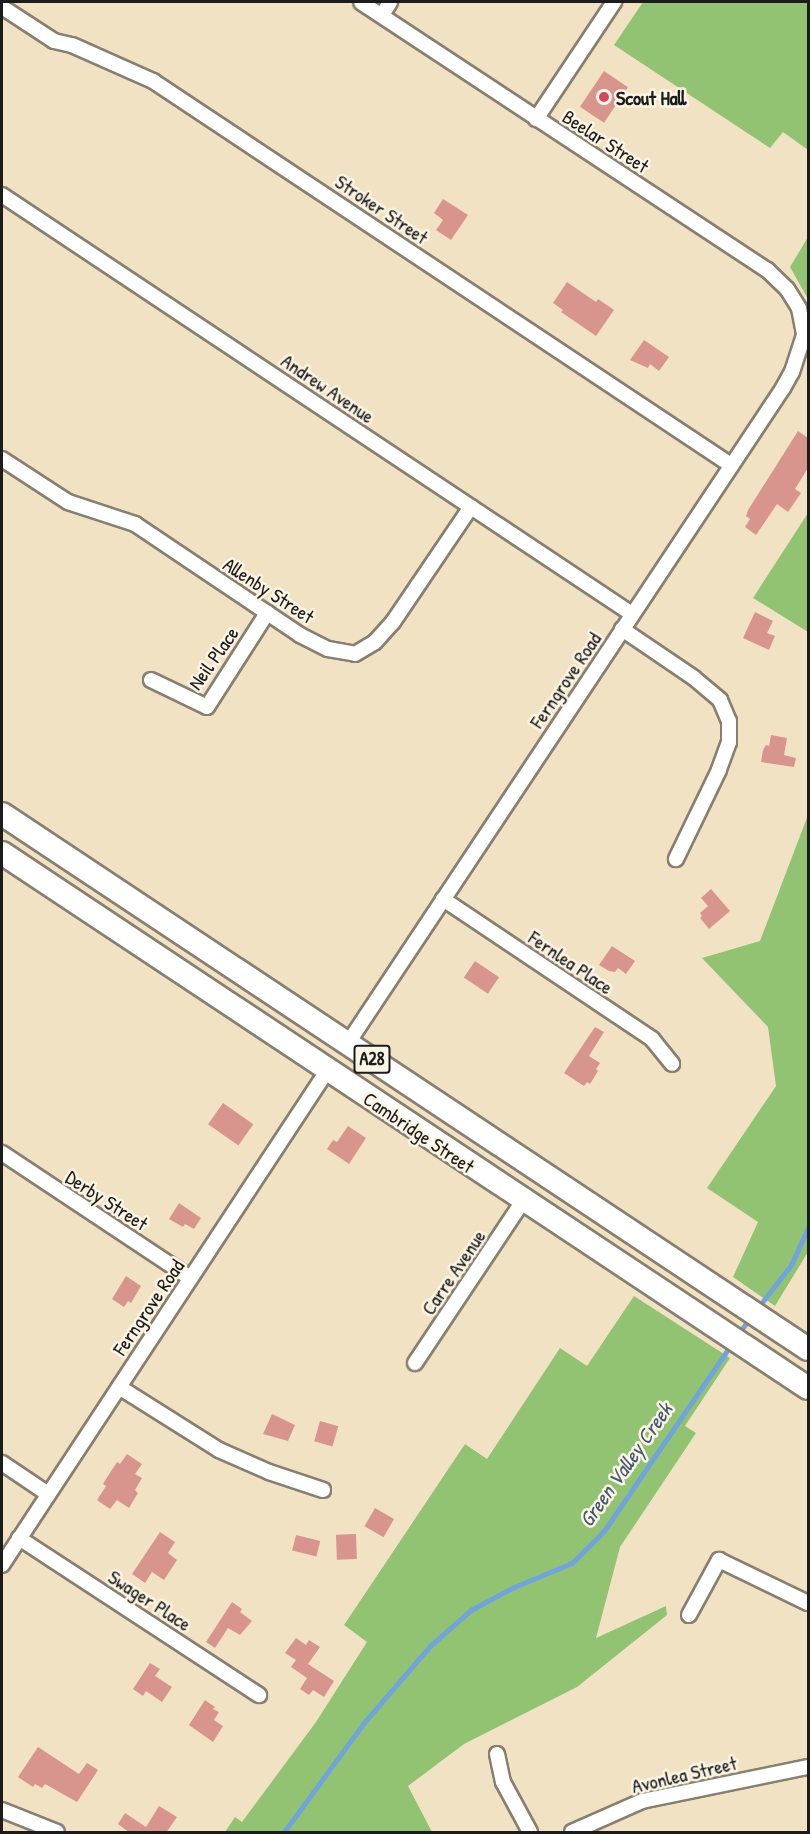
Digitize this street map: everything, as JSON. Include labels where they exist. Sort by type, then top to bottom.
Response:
[{"type":"highway","name":"Cambridge Street","points":[[2,814],[348,1043],[539,1173],[808,1349]]},
{"type":"highway","name":"Cambridge Street","points":[[2,853],[808,1389]]},
{"type":"street","name":"Beelar Street","points":[[361,2],[767,270],[787,289],[799,308],[804,334]]},
{"type":"street","points":[[382,15],[390,2]]},
{"type":"street","points":[[536,119],[614,2]]},
{"type":"street","name":"Stroker Street","points":[[2,7],[54,41],[82,49],[153,81],[731,465]]},
{"type":"street","name":"Andrew Avenue","points":[[2,195],[632,614]]},
{"type":"street","name":"Ferngrove Road","points":[[348,1043],[792,372],[804,334]]},
{"type":"street","name":"Allenby Street","points":[[2,459],[68,502],[135,524],[300,635],[328,649],[355,654],[375,642],[393,622],[471,507]]},
{"type":"street","name":"Neil Place","points":[[151,680],[207,707],[267,613]]},
{"type":"street","points":[[622,629],[694,678],[720,700],[729,721],[729,742],[719,770],[676,859]]},
{"type":"street","name":"Fernlea Place","points":[[443,899],[652,1039],[672,1064]]},
{"type":"street","name":"Ferngrove Road","points":[[2,1565],[327,1071]]},
{"type":"street","name":"Derby Street","points":[[2,1153],[190,1278]]},
{"type":"street","name":"Carre Avenue","points":[[415,1363],[523,1201]]},
{"type":"street","points":[[119,1387],[219,1450],[269,1472],[324,1490]]},
{"type":"street","points":[[2,1463],[48,1494]]},
{"type":"street","name":"Swager Place","points":[[19,1538],[259,1695]]},
{"type":"street","points":[[689,1615],[719,1560],[808,1603]]},
{"type":"street","points":[[497,1754],[503,1782],[530,1833]]},
{"type":"street","name":"Avonlea Street","points":[[572,1833],[642,1801],[808,1767]]},
{"type":"street","points":[[2,1810],[57,1833]]},
{"type":"green space","points":[[643,2],[808,2],[808,150],[783,132],[770,148],[614,45]]},
{"type":"green space","points":[[808,237],[808,299],[790,267]]},
{"type":"green space","points":[[808,513],[808,632],[753,598]]},
{"type":"green space","points":[[808,815],[808,1252],[775,1306],[733,1277],[758,1222],[707,1188],[776,1086],[768,1027],[702,958],[760,941]]},
{"type":"green space","points":[[634,1296],[730,1358],[685,1426],[696,1433],[620,1547],[596,1638],[666,1606],[667,1615],[577,1687],[464,1744],[408,1786],[432,1832],[225,1832],[235,1817],[242,1822],[316,1722],[367,1642],[344,1625],[465,1444],[487,1459],[560,1348],[587,1366]]},
{"type":"building","name":"Scout Hall","points":[[604,71],[628,87],[604,123],[580,107]]},
{"type":"building","points":[[443,199],[468,215],[451,240],[436,230],[443,220],[434,213]]},
{"type":"building","points":[[567,282],[596,302],[598,299],[614,310],[596,336],[561,312],[563,310],[553,303]]},
{"type":"building","points":[[644,340],[669,357],[659,371],[650,364],[648,368],[630,360]]},
{"type":"building","points":[[798,431],[808,438],[808,468],[795,489],[801,493],[788,512],[777,504],[756,535],[745,527],[750,519],[746,516],[748,510]]},
{"type":"building","points":[[755,612],[773,621],[767,633],[775,636],[769,650],[743,638]]},
{"type":"building","points":[[771,735],[787,738],[784,755],[796,758],[794,767],[761,762],[763,750],[766,745],[769,746]]},
{"type":"building","points":[[711,889],[730,911],[709,929],[700,918],[702,916],[700,913],[708,906],[701,898]]},
{"type":"building","points":[[612,946],[635,961],[626,974],[618,968],[615,972],[599,965]]},
{"type":"building","points":[[475,961],[499,977],[488,994],[464,978]]},
{"type":"building","points":[[595,1027],[604,1032],[589,1056],[600,1063],[590,1084],[587,1082],[584,1086],[564,1073]]},
{"type":"building","points":[[223,1103],[253,1124],[238,1146],[208,1124]]},
{"type":"building","points":[[348,1126],[366,1138],[349,1164],[327,1149],[333,1140],[337,1142]]},
{"type":"building","points":[[179,1203],[201,1218],[194,1229],[185,1224],[183,1227],[169,1219]]},
{"type":"building","points":[[126,1276],[141,1286],[131,1303],[128,1301],[124,1307],[112,1299]]},
{"type":"building","points":[[272,1414],[295,1425],[288,1441],[263,1434]]},
{"type":"building","points":[[320,1421],[338,1426],[332,1446],[314,1441]]},
{"type":"building","points":[[127,1454],[142,1464],[135,1474],[142,1478],[135,1490],[138,1493],[129,1508],[117,1500],[110,1509],[97,1500],[106,1486],[103,1484],[117,1462],[120,1464]]},
{"type":"building","points":[[375,1508],[394,1519],[384,1537],[365,1526]]},
{"type":"building","points":[[160,1532],[175,1542],[168,1553],[177,1560],[164,1580],[152,1572],[145,1583],[132,1574]]},
{"type":"building","points":[[356,1534],[357,1559],[337,1560],[336,1535]]},
{"type":"building","points":[[296,1535],[320,1541],[316,1557],[292,1551]]},
{"type":"building","points":[[232,1602],[242,1609],[240,1612],[252,1621],[240,1635],[228,1628],[215,1648],[206,1642]]},
{"type":"building","points":[[296,1638],[306,1645],[309,1640],[320,1647],[308,1664],[334,1681],[324,1697],[313,1690],[309,1695],[300,1689],[307,1678],[291,1667],[296,1660],[285,1653]]},
{"type":"building","points":[[150,1663],[160,1669],[155,1676],[172,1687],[162,1702],[146,1691],[143,1696],[133,1689]]},
{"type":"building","points":[[205,1700],[219,1712],[214,1720],[223,1726],[213,1742],[189,1725]]},
{"type":"building","points":[[38,1747],[79,1774],[87,1763],[98,1770],[77,1802],[45,1784],[42,1788],[35,1784],[33,1787],[18,1777]]},
{"type":"building","points":[[159,1806],[177,1817],[166,1833],[130,1833],[118,1824],[125,1813],[146,1827]]},
{"type":"waterway","name":"Green Valley Creek","points":[[757,1309],[791,1265],[808,1228]]},
{"type":"waterway","name":"Green Valley Creek","points":[[739,1333],[750,1318]]},
{"type":"waterway","name":"Green Valley Creek","points":[[284,1832],[363,1724],[430,1646],[471,1610],[512,1588],[572,1563],[604,1531],[731,1345]]},
{"type":"place","name":"Scout Hall","points":[[604,97]]}]
